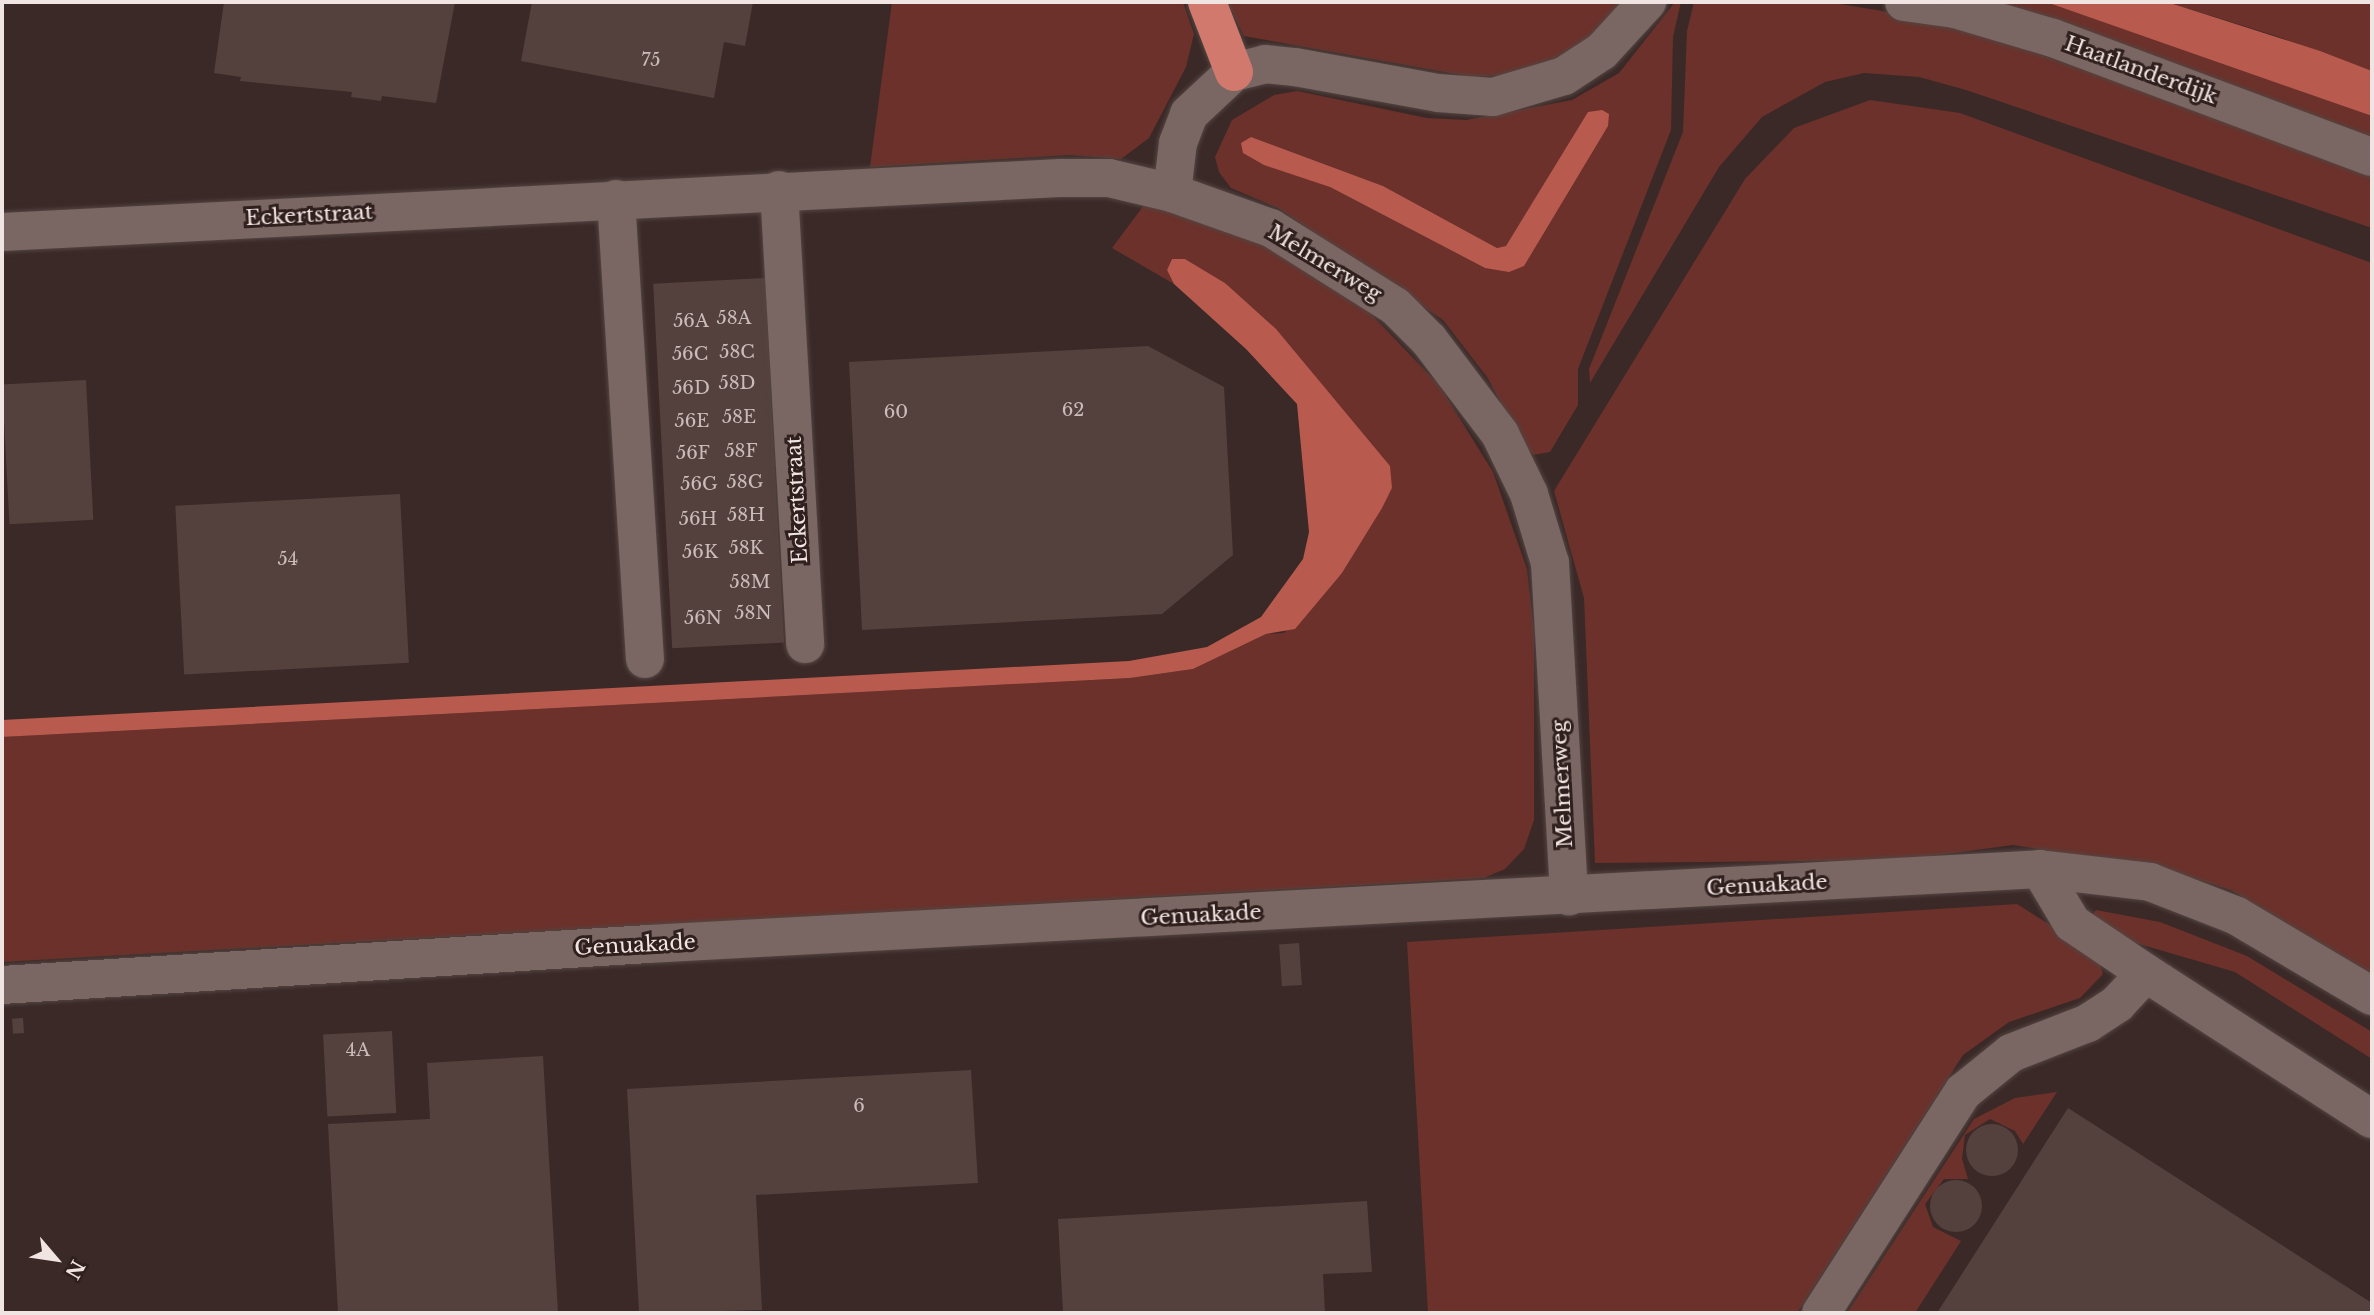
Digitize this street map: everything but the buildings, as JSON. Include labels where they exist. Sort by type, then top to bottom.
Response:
[{"type":"highway","points":[[1207,2],[1234,72]]},
{"type":"street","points":[[1172,193],[1178,143],[1189,114],[1234,72],[1265,64],[1295,66],[1438,93],[1493,97],[1564,76],[1602,51],[1647,2]]},
{"type":"street","name":"Haatlanderdijk","points":[[1904,2],[1955,9],[2053,38],[2372,157]]},
{"type":"street","name":"Eckertstraat","points":[[2,232],[779,190],[1110,178],[1172,193]]},
{"type":"street","name":"Eckertstraat","points":[[779,190],[805,644]]},
{"type":"street","name":"Melmerweg","points":[[1172,193],[1271,228],[1395,306],[1468,386],[1500,434],[1530,494],[1550,563],[1569,896]]},
{"type":"street","points":[[616,199],[645,659]]},
{"type":"street","points":[[2040,869],[2072,923],[2372,1119]]},
{"type":"street","name":"Genuakade","points":[[2,985],[648,944],[2040,869],[2150,882],[2237,916],[2372,996]]},
{"type":"street","points":[[1821,1313],[1963,1092],[2011,1053],[2088,1023],[2117,1004],[2146,973]]},
{"type":"shaded area","points":[[892,2],[1183,2],[1194,34],[1186,67],[1149,138],[1121,159],[1069,155],[870,167]]},
{"type":"shaded area","points":[[1227,2],[1627,2],[1576,53],[1516,74],[1473,77],[1244,36]]},
{"type":"shaded area","points":[[1675,2],[1681,2],[1673,37],[1671,130],[1578,369],[1578,405],[1550,452],[1533,455],[1521,440],[1487,377],[1443,320],[1278,208],[1231,188],[1219,172],[1215,157],[1232,120],[1274,95],[1297,91],[1427,118],[1466,120],[1572,100],[1619,73]],"holes":[[[1251,137],[1383,186],[1497,248],[1506,246],[1485,268],[1330,187]]]},
{"type":"shaded area","points":[[1694,2],[1828,2],[1949,22],[2372,173],[2372,228],[1966,90],[1919,77],[1864,73],[1825,82],[1762,117],[1719,167],[1590,383],[1589,369],[1683,132],[1687,31]]},
{"type":"shaded area","points":[[1962,2],[2046,2],[2257,74],[2372,116],[2372,145]]},
{"type":"shaded area","points":[[2046,2],[2167,2],[2320,51],[2372,71],[2372,116]]},
{"type":"shaded area","points":[[2167,2],[2372,2],[2372,71],[2276,36]]},
{"type":"shaded area","points":[[1870,100],[1960,113],[2372,263],[2372,974],[2231,890],[2161,868],[2013,845],[1902,860],[1595,863],[1584,598],[1554,491],[1745,179],[1794,128]]},
{"type":"shaded area","points":[[1602,110],[1609,114],[1608,126],[1524,266],[1509,272],[1485,268],[1330,187],[1264,165],[1243,153],[1241,143],[1251,137],[1383,186],[1497,248],[1506,246],[1588,112]]},
{"type":"shaded area","points":[[1144,205],[1193,217],[1286,255],[1369,312],[1439,385],[1493,472],[1527,569],[1534,632],[1534,820],[1524,849],[1505,869],[1484,878],[2,962],[2,737],[1130,678],[1193,669],[1266,634],[1284,633],[1342,573],[1392,488],[1225,283],[1185,259],[1172,259],[1167,270],[1174,284],[1112,248]]},
{"type":"shaded area","points":[[1172,259],[1185,259],[1225,283],[1276,329],[1390,466],[1392,488],[1382,508],[1342,573],[1295,629],[1266,634],[1193,669],[1130,678],[2,737],[2,720],[1129,661],[1207,647],[1261,617],[1303,559],[1309,532],[1297,404],[1246,349],[1174,284],[1167,270]]},
{"type":"shaded area","points":[[2017,904],[2098,955],[2103,974],[2080,998],[2009,1022],[1963,1055],[1797,1313],[1428,1313],[1407,942]]},
{"type":"shaded area","points":[[2096,910],[2160,922],[2247,956],[2372,1032],[2372,1059],[2235,972],[2129,941],[2089,919]]},
{"type":"shaded area","points":[[2057,1092],[2023,1144],[2015,1131],[1990,1119],[1965,1135],[1962,1159],[1968,1179],[1944,1179],[1925,1204],[1933,1227],[1961,1241],[1915,1313],[1847,1313],[1974,1119],[2015,1098]]}]
